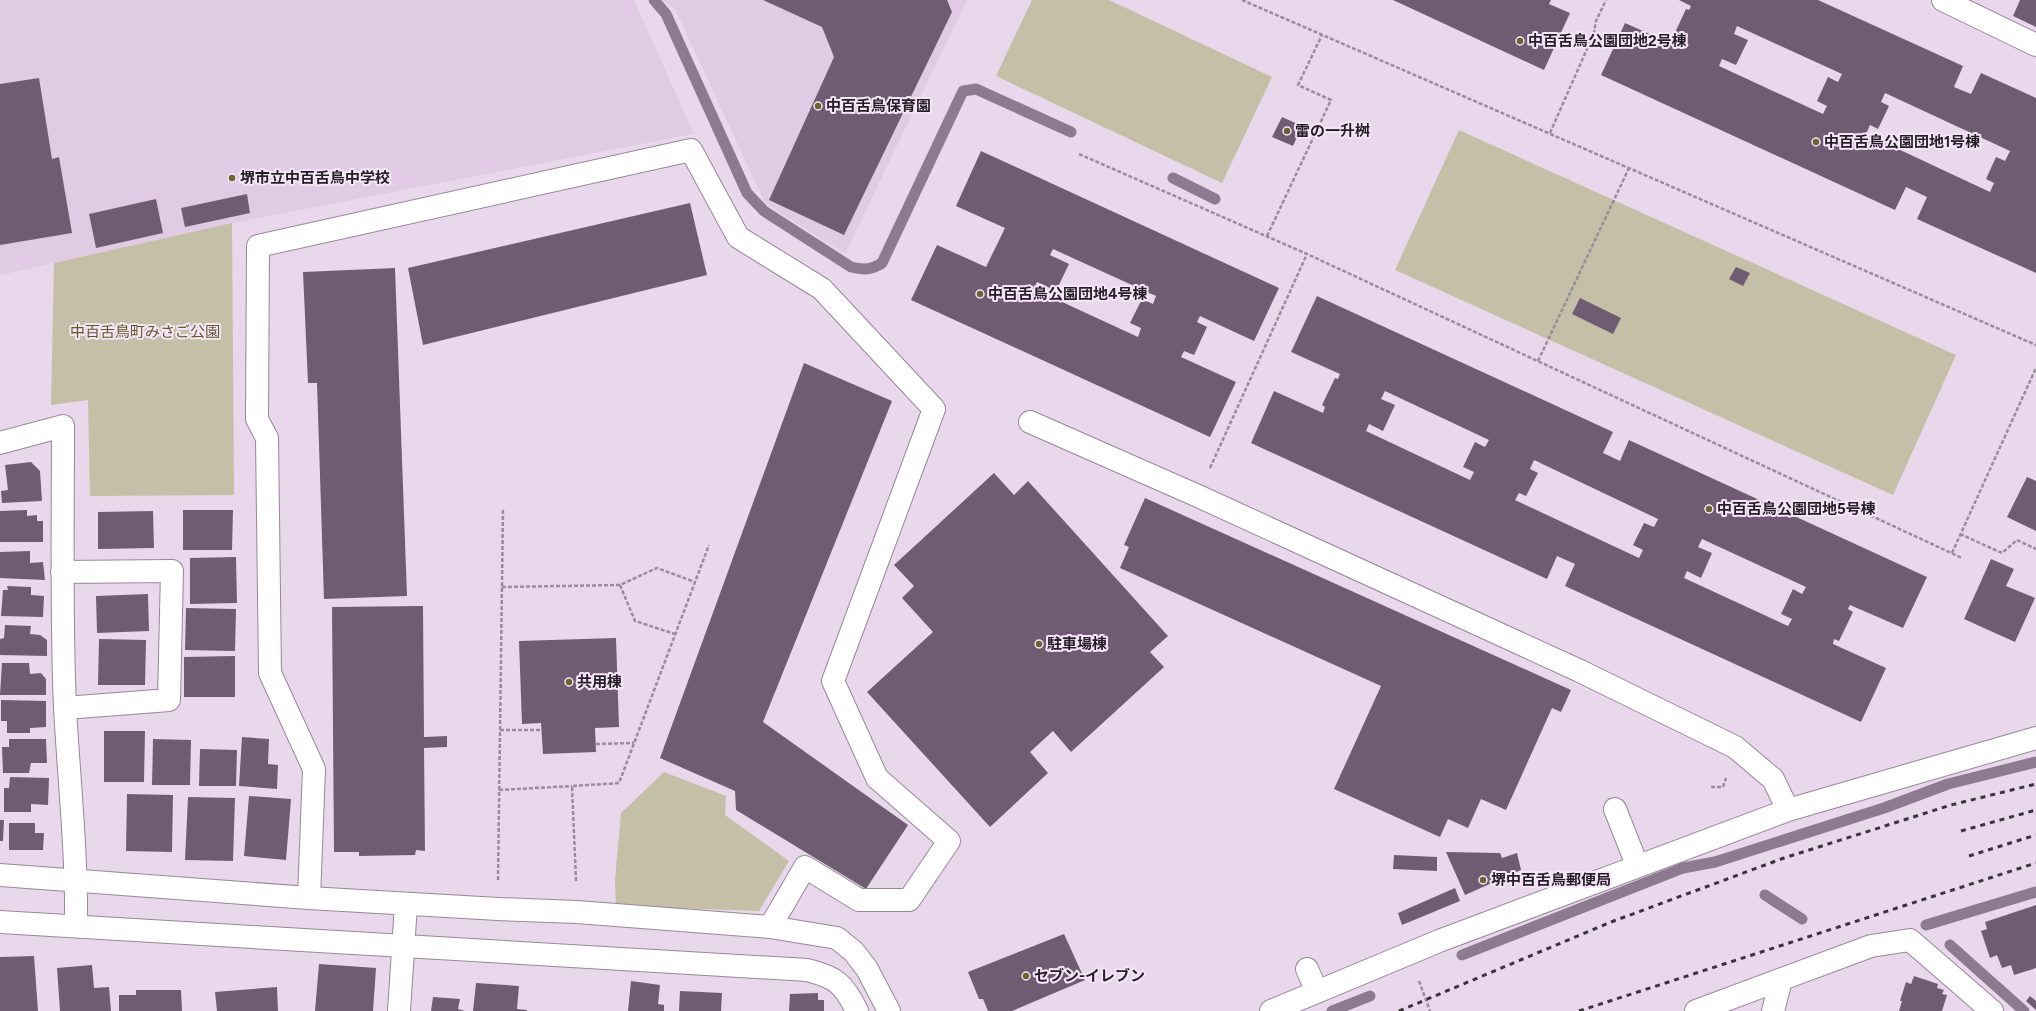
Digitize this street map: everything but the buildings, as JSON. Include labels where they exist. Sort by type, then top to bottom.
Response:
[{"type":"street","points":[[1942,0],[2036,44]]},
{"type":"street","points":[[309,898],[314,769],[270,673],[267,438],[257,419],[258,246],[691,150],[738,238],[822,289],[934,409],[833,681],[877,778],[949,840],[909,900],[858,900],[805,867],[770,927]]},
{"type":"street","points":[[1030,422],[1198,496],[1580,672],[1735,747],[1773,779],[1788,810]]},
{"type":"street","points":[[0,443],[64,426],[62,572],[65,708],[77,881],[76,926]]},
{"type":"street","points":[[62,572],[172,572],[169,700],[65,708]]},
{"type":"street","points":[[1271,1011],[1439,941],[1637,865],[1788,810],[2036,738]]},
{"type":"street","points":[[1615,809],[1637,865]]},
{"type":"street","points":[[0,875],[309,898],[577,912],[770,927],[837,938],[854,952],[867,969],[889,1011]]},
{"type":"street","points":[[399,1011],[406,904]]},
{"type":"street","points":[[0,922],[806,970],[827,975],[840,983],[849,994],[857,1011]]},
{"type":"street","points":[[1696,1011],[1871,946],[1910,940],[1968,1002],[1992,1011]]},
{"type":"street","points":[[1307,969],[1317,992]]},
{"type":"street","points":[[1772,1011],[1781,980]]},
{"type":"path","points":[[1242,0],[2036,345]]},
{"type":"path","points":[[1550,134],[1594,33],[1596,21],[1606,0]]},
{"type":"path","points":[[1267,236],[1331,100],[1298,85],[1322,35]]},
{"type":"path","points":[[1079,154],[1307,254],[1962,558]]},
{"type":"path","points":[[1538,361],[1629,168]]},
{"type":"path","points":[[1198,496],[1307,254]]},
{"type":"path","points":[[1952,553],[2036,368]]},
{"type":"path","points":[[498,909],[503,509]]},
{"type":"path","points":[[1960,534],[2002,553],[2017,540],[2036,549]]},
{"type":"path","points":[[499,790],[619,782],[709,545]]},
{"type":"path","points":[[502,587],[620,585],[656,568],[695,582]]},
{"type":"path","points":[[620,585],[635,621],[675,634]]},
{"type":"path","points":[[500,730],[542,730]]},
{"type":"path","points":[[596,744],[634,743]]},
{"type":"path","points":[[572,786],[577,912]]},
{"type":"path","points":[[1417,976],[1430,1011]]},
{"type":"shaded area","name":"堺市立中百舌鳥中学校","points":[[0,0],[634,0],[694,134],[232,223],[0,275]]},
{"type":"shaded area","name":"中百舌鳥保育園","points":[[662,0],[967,0],[845,254],[765,203],[675,9]]},
{"type":"green space","points":[[1032,0],[1109,0],[1272,77],[1222,183],[996,76]]},
{"type":"green space","points":[[1459,130],[1956,355],[1893,495],[1395,270]]},
{"type":"green space","name":"中百舌鳥町みさご公園","points":[[232,223],[234,495],[90,496],[88,400],[51,405],[54,263]]},
{"type":"green space","points":[[664,772],[726,796],[725,815],[789,861],[759,911],[616,906],[615,880],[621,813]]},
{"type":"waterway","points":[[654,0],[666,14],[747,193],[764,211],[851,267],[867,269],[882,263],[963,91],[976,89],[1071,132]]},
{"type":"waterway","points":[[1173,178],[1215,199]]},
{"type":"waterway","points":[[1462,955],[1683,868],[1715,862],[1884,808],[1948,784],[2036,762]]},
{"type":"waterway","points":[[1926,925],[2036,892]]},
{"type":"waterway","points":[[1765,895],[1802,919]]},
{"type":"waterway","points":[[1950,945],[2024,1011]]},
{"type":"waterway","points":[[1332,1011],[1370,996]]},
{"type":"railway","points":[[1399,1011],[1611,922],[1784,858],[1951,805],[2036,784]]},
{"type":"railway","points":[[1961,831],[2036,810]]},
{"type":"railway","points":[[1969,856],[2036,835]]},
{"type":"railway","points":[[1579,1011],[2036,863]]},
{"type":"place","name":"中百舌鳥公園団地2号棟","points":[[1520,41]]},
{"type":"place","name":"中百舌鳥保育園","points":[[818,106]]},
{"type":"place","name":"雷の一升桝","points":[[1287,131]]},
{"type":"place","name":"中百舌鳥公園団地1号棟","points":[[1816,142]]},
{"type":"place","name":"堺市立中百舌鳥中学校","points":[[232,178]]},
{"type":"place","name":"中百舌鳥公園団地4号棟","points":[[980,294]]},
{"type":"place","name":"中百舌鳥公園団地5号棟","points":[[1709,509]]},
{"type":"place","name":"駐車場棟","points":[[1039,644]]},
{"type":"place","name":"共用棟","points":[[569,682]]},
{"type":"place","name":"堺中百舌鳥郵便局","points":[[1483,880]]},
{"type":"place","name":"セブン-イレブン","points":[[1026,976]]}]
